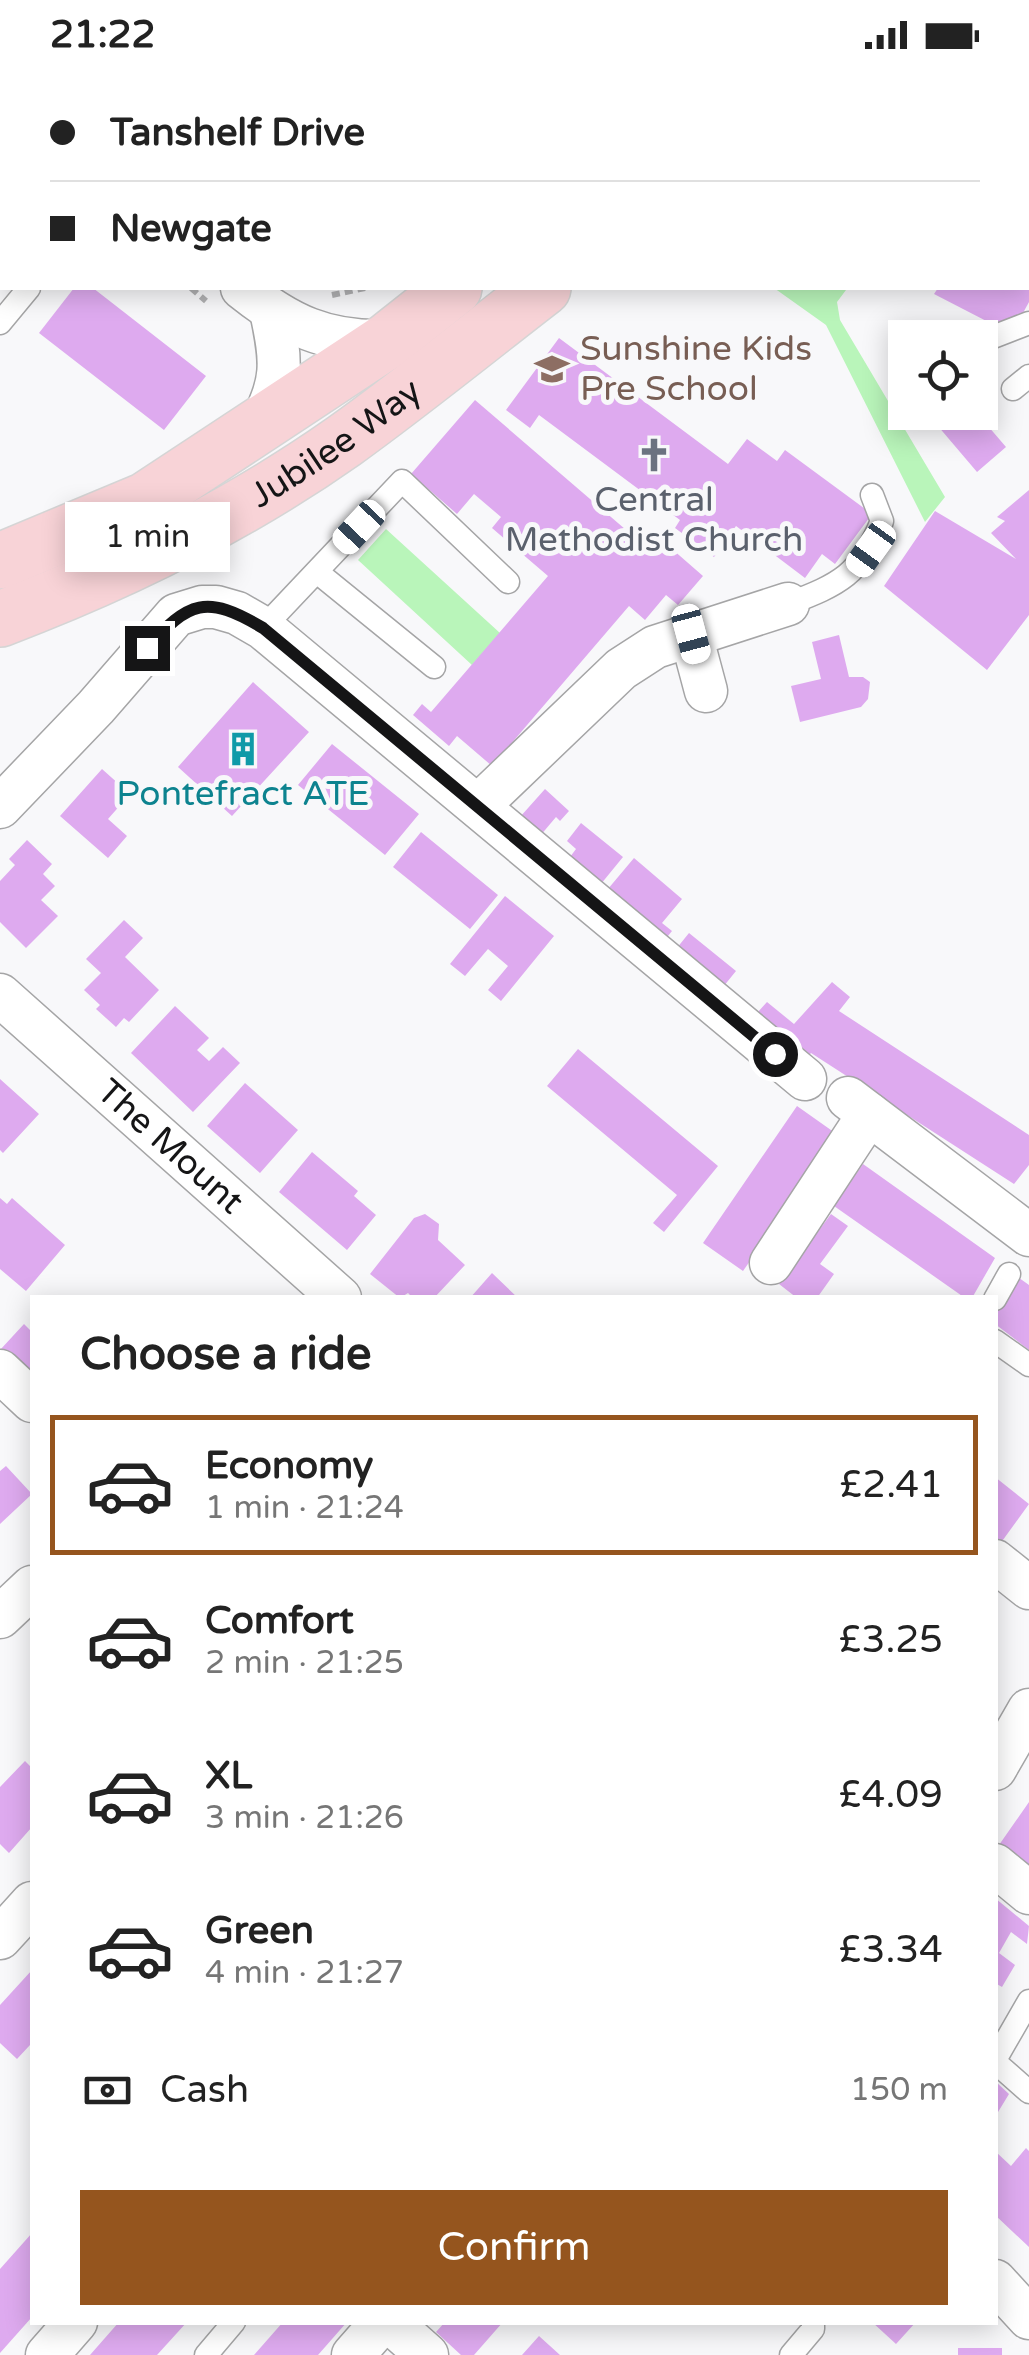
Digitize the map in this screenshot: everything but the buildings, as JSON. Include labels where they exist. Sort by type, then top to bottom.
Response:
[{"type":"main road","name":"Jubilee Way","points":[[0,561],[146,500],[387,341],[451,290]]},
{"type":"main road","name":"Jubilee Way","points":[[0,619],[168,545],[274,486],[342,442],[539,290]]},
{"type":"street","points":[[243,303],[324,335],[352,342],[387,341]]},
{"type":"street","points":[[243,303],[281,358],[274,401],[258,428]]},
{"type":"street","points":[[478,806],[621,669],[655,647],[788,604]]},
{"type":"street","points":[[0,807],[176,615],[202,607],[237,612],[263,628],[805,1079]]},
{"type":"street","points":[[691,634],[706,691]]},
{"type":"street","name":"The Mount","points":[[0,994],[337,1295]]},
{"type":"street","points":[[770,1262],[858,1106],[1029,1236]]},
{"type":"street","points":[[0,1371],[30,1399]]},
{"type":"street","points":[[998,1563],[1029,1588]]},
{"type":"street","points":[[0,1617],[30,1589]]},
{"type":"street","points":[[998,1765],[1029,1710]]},
{"type":"street","points":[[998,1867],[1029,1893]]},
{"type":"street","points":[[0,1938],[30,1905]]},
{"type":"street","points":[[998,2284],[1029,2318]]},
{"type":"street","points":[[48,2355],[73,2325]]},
{"type":"street","points":[[353,2355],[379,2325]]},
{"type":"street","points":[[393,2325],[428,2355]]},
{"type":"lane","points":[[0,324],[27,290]]},
{"type":"lane","points":[[998,335],[1029,323]]},
{"type":"lane","points":[[263,628],[402,482],[508,582]]},
{"type":"lane","points":[[788,604],[833,587],[854,572],[871,549],[882,521],[872,495]]},
{"type":"lane","points":[[316,572],[434,667]]},
{"type":"lane","points":[[997,1295],[1009,1274]]},
{"type":"lane","points":[[998,1344],[1029,1365]]},
{"type":"lane","points":[[998,2056],[1029,2001]]},
{"type":"lane","points":[[998,2064],[1029,2092]]},
{"type":"lane","points":[[206,2355],[231,2325]]},
{"type":"lane","points":[[791,2355],[813,2325]]},
{"type":"path","points":[[198,290],[243,303]]},
{"type":"green space","points":[[777,290],[846,290],[837,302],[840,320],[888,401],[888,430],[905,430],[945,497],[925,522],[826,325]]},
{"type":"green space","points":[[386,529],[500,633],[472,665],[358,560]]},
{"type":"place","name":"Sunshine Kids Pre School","points":[[552,369]]},
{"type":"place","name":"Central Methodist Church","points":[[654,455]]},
{"type":"place","name":"Pontefract ATE","points":[[243,749]]},
{"type":"route","points":[[147,648],[176,615],[202,607],[237,612],[263,628],[775,1054]]}]
